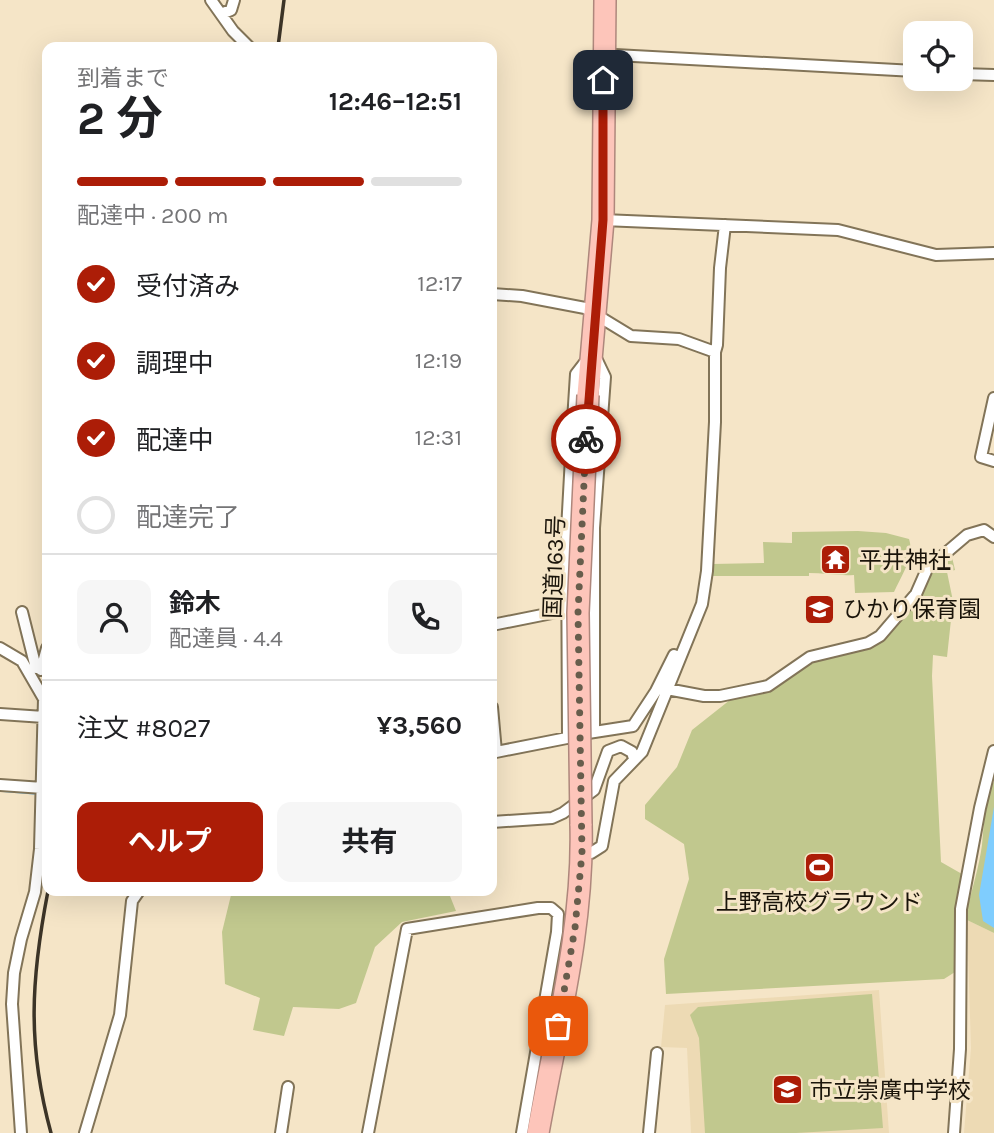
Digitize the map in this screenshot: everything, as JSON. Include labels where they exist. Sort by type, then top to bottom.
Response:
[{"type":"highway","name":"国道163号","points":[[538,1133],[572,948],[580,888],[582,853],[578,613],[589,395],[603,220],[605,0]]},
{"type":"street","points":[[211,0],[244,42]]},
{"type":"street","points":[[221,14],[231,10],[234,0]]},
{"type":"street","points":[[604,57],[615,55],[903,70]]},
{"type":"street","points":[[973,74],[994,75]]},
{"type":"street","points":[[603,220],[838,230],[936,255],[994,253]]},
{"type":"street","points":[[582,853],[591,853],[602,846],[614,782],[642,752],[702,604],[707,571],[715,422],[715,352],[725,225]]},
{"type":"street","points":[[497,294],[550,300],[585,308],[631,336],[679,339],[715,352]]},
{"type":"street","points":[[568,738],[567,530],[576,374],[593,352],[605,377],[594,528],[594,732]]},
{"type":"street","points":[[994,398],[981,457],[994,461]]},
{"type":"street","points":[[667,689],[712,696],[768,686],[810,657],[868,643],[880,636],[916,594],[927,569],[967,535],[984,530],[993,533]]},
{"type":"street","points":[[497,624],[566,610]]},
{"type":"street","points":[[22,612],[41,670]]},
{"type":"street","points":[[497,752],[633,726],[656,691],[685,630],[690,631]]},
{"type":"street","points":[[0,648],[41,670]]},
{"type":"street","points":[[22,661],[42,682]]},
{"type":"street","points":[[0,714],[42,717]]},
{"type":"street","points":[[497,822],[552,817],[563,813],[598,785],[601,767],[608,751],[621,746],[632,752],[634,759]]},
{"type":"street","points":[[954,1133],[960,1049],[961,909],[994,751]]},
{"type":"street","points":[[0,785],[42,789]]},
{"type":"street","points":[[21,1133],[12,1004],[14,973],[35,892],[42,802]]},
{"type":"street","points":[[85,1133],[120,1015],[132,901],[136,896]]},
{"type":"street","points":[[368,1133],[407,929],[551,908],[558,914],[557,932],[522,1133]]},
{"type":"street","points":[[649,1133],[657,1054]]},
{"type":"street","points":[[281,1133],[288,1087]]},
{"type":"shaded area","points":[[967,920],[994,933],[994,1133],[964,1133],[971,1048]]},
{"type":"shaded area","name":"市立崇廣中学校","points":[[879,990],[889,1133],[691,1133],[687,1048],[661,1047],[665,1005]]},
{"type":"green space","name":"平井神社","points":[[792,532],[886,533],[909,539],[909,559],[894,592],[855,593],[854,575],[809,573],[809,576],[711,576],[712,564],[764,563],[763,542],[792,543]]},
{"type":"green space","name":"上野高校グラウンド","points":[[951,553],[955,570],[947,572],[953,601],[947,657],[933,655],[932,676],[941,862],[962,874],[955,909],[955,972],[944,979],[666,994],[664,959],[689,879],[684,844],[645,819],[645,805],[677,767],[692,730],[735,696],[811,661],[868,648],[932,571]]},
{"type":"green space","points":[[994,781],[994,933],[967,920],[967,910],[981,853],[987,804]]},
{"type":"green space","points":[[231,896],[450,896],[456,911],[402,922],[375,947],[356,1003],[339,1009],[293,1007],[284,1036],[253,1030],[260,998],[225,984],[222,932]]},
{"type":"green space","name":"市立崇廣中学校","points":[[872,994],[883,1128],[796,1133],[705,1133],[699,1038],[690,1015],[698,1007]]},
{"type":"water","points":[[994,807],[994,928],[983,921],[979,895]]},
{"type":"waterway","points":[[0,790],[36,793]]},
{"type":"railway","points":[[279,42],[284,0]]},
{"type":"railway","points":[[47,896],[38,954],[34,1012],[38,1070],[51,1133]]},
{"type":"way so far","points":[[558,1026],[575,928],[582,853],[578,613],[586,439]]},
{"type":"place","name":"平井神社","points":[[836,560]]},
{"type":"place","name":"ひかり保育園","points":[[820,609]]},
{"type":"place","name":"上野高校グラウンド","points":[[819,868]]},
{"type":"place","name":"市立崇廣中学校","points":[[787,1090]]},
{"type":"route","points":[[586,439],[603,220],[603,80]]}]
